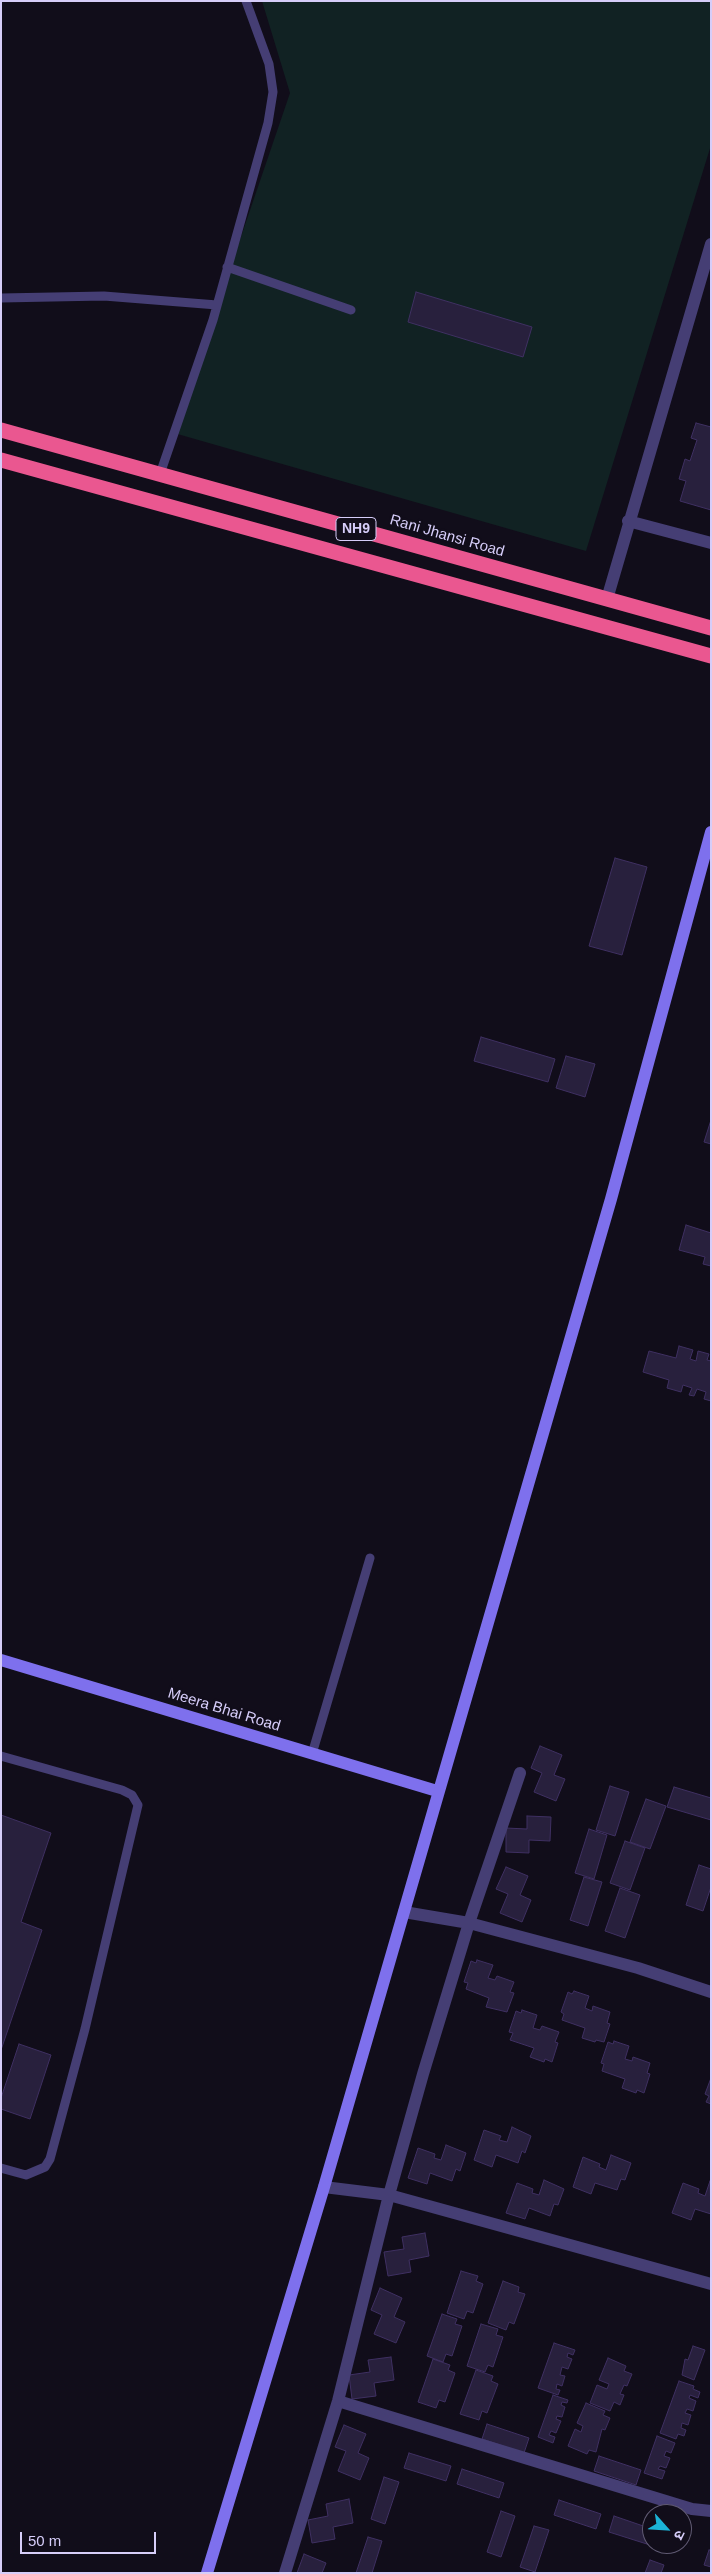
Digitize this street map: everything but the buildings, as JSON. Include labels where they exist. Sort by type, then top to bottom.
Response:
[{"type":"highway","name":"Rani Jhansi Road","points":[[1,430],[711,628]]},
{"type":"highway","name":"NH9","points":[[1,460],[711,656]]},
{"type":"street","points":[[607,599],[628,521],[707,272],[711,244]]},
{"type":"street","points":[[628,521],[711,543]]},
{"type":"street","points":[[207,2573],[324,2186],[404,1912],[437,1791],[611,1199],[711,832]]},
{"type":"street","name":"Meera Bhai Road","points":[[1,1660],[437,1791]]},
{"type":"street","points":[[285,2573],[338,2401],[389,2195],[469,1923],[520,1773]]},
{"type":"street","points":[[404,1912],[469,1923],[638,1968],[711,1992]]},
{"type":"street","points":[[324,2186],[389,2195],[711,2284]]},
{"type":"street","points":[[338,2401],[692,2509],[711,2511]]},
{"type":"lane","points":[[160,474],[217,305],[268,122],[273,92],[269,64],[246,1]]},
{"type":"lane","points":[[228,267],[351,310]]},
{"type":"lane","points":[[1,298],[104,296],[217,305]]},
{"type":"lane","points":[[312,1754],[370,1558]]},
{"type":"lane","points":[[1,1756],[122,1790],[132,1795],[138,1805],[85,2029],[50,2159],[45,2167],[26,2175],[1,2168]]},
{"type":"shaded area","points":[[262,1],[711,1],[711,145],[586,551],[174,433],[290,93]]}]
